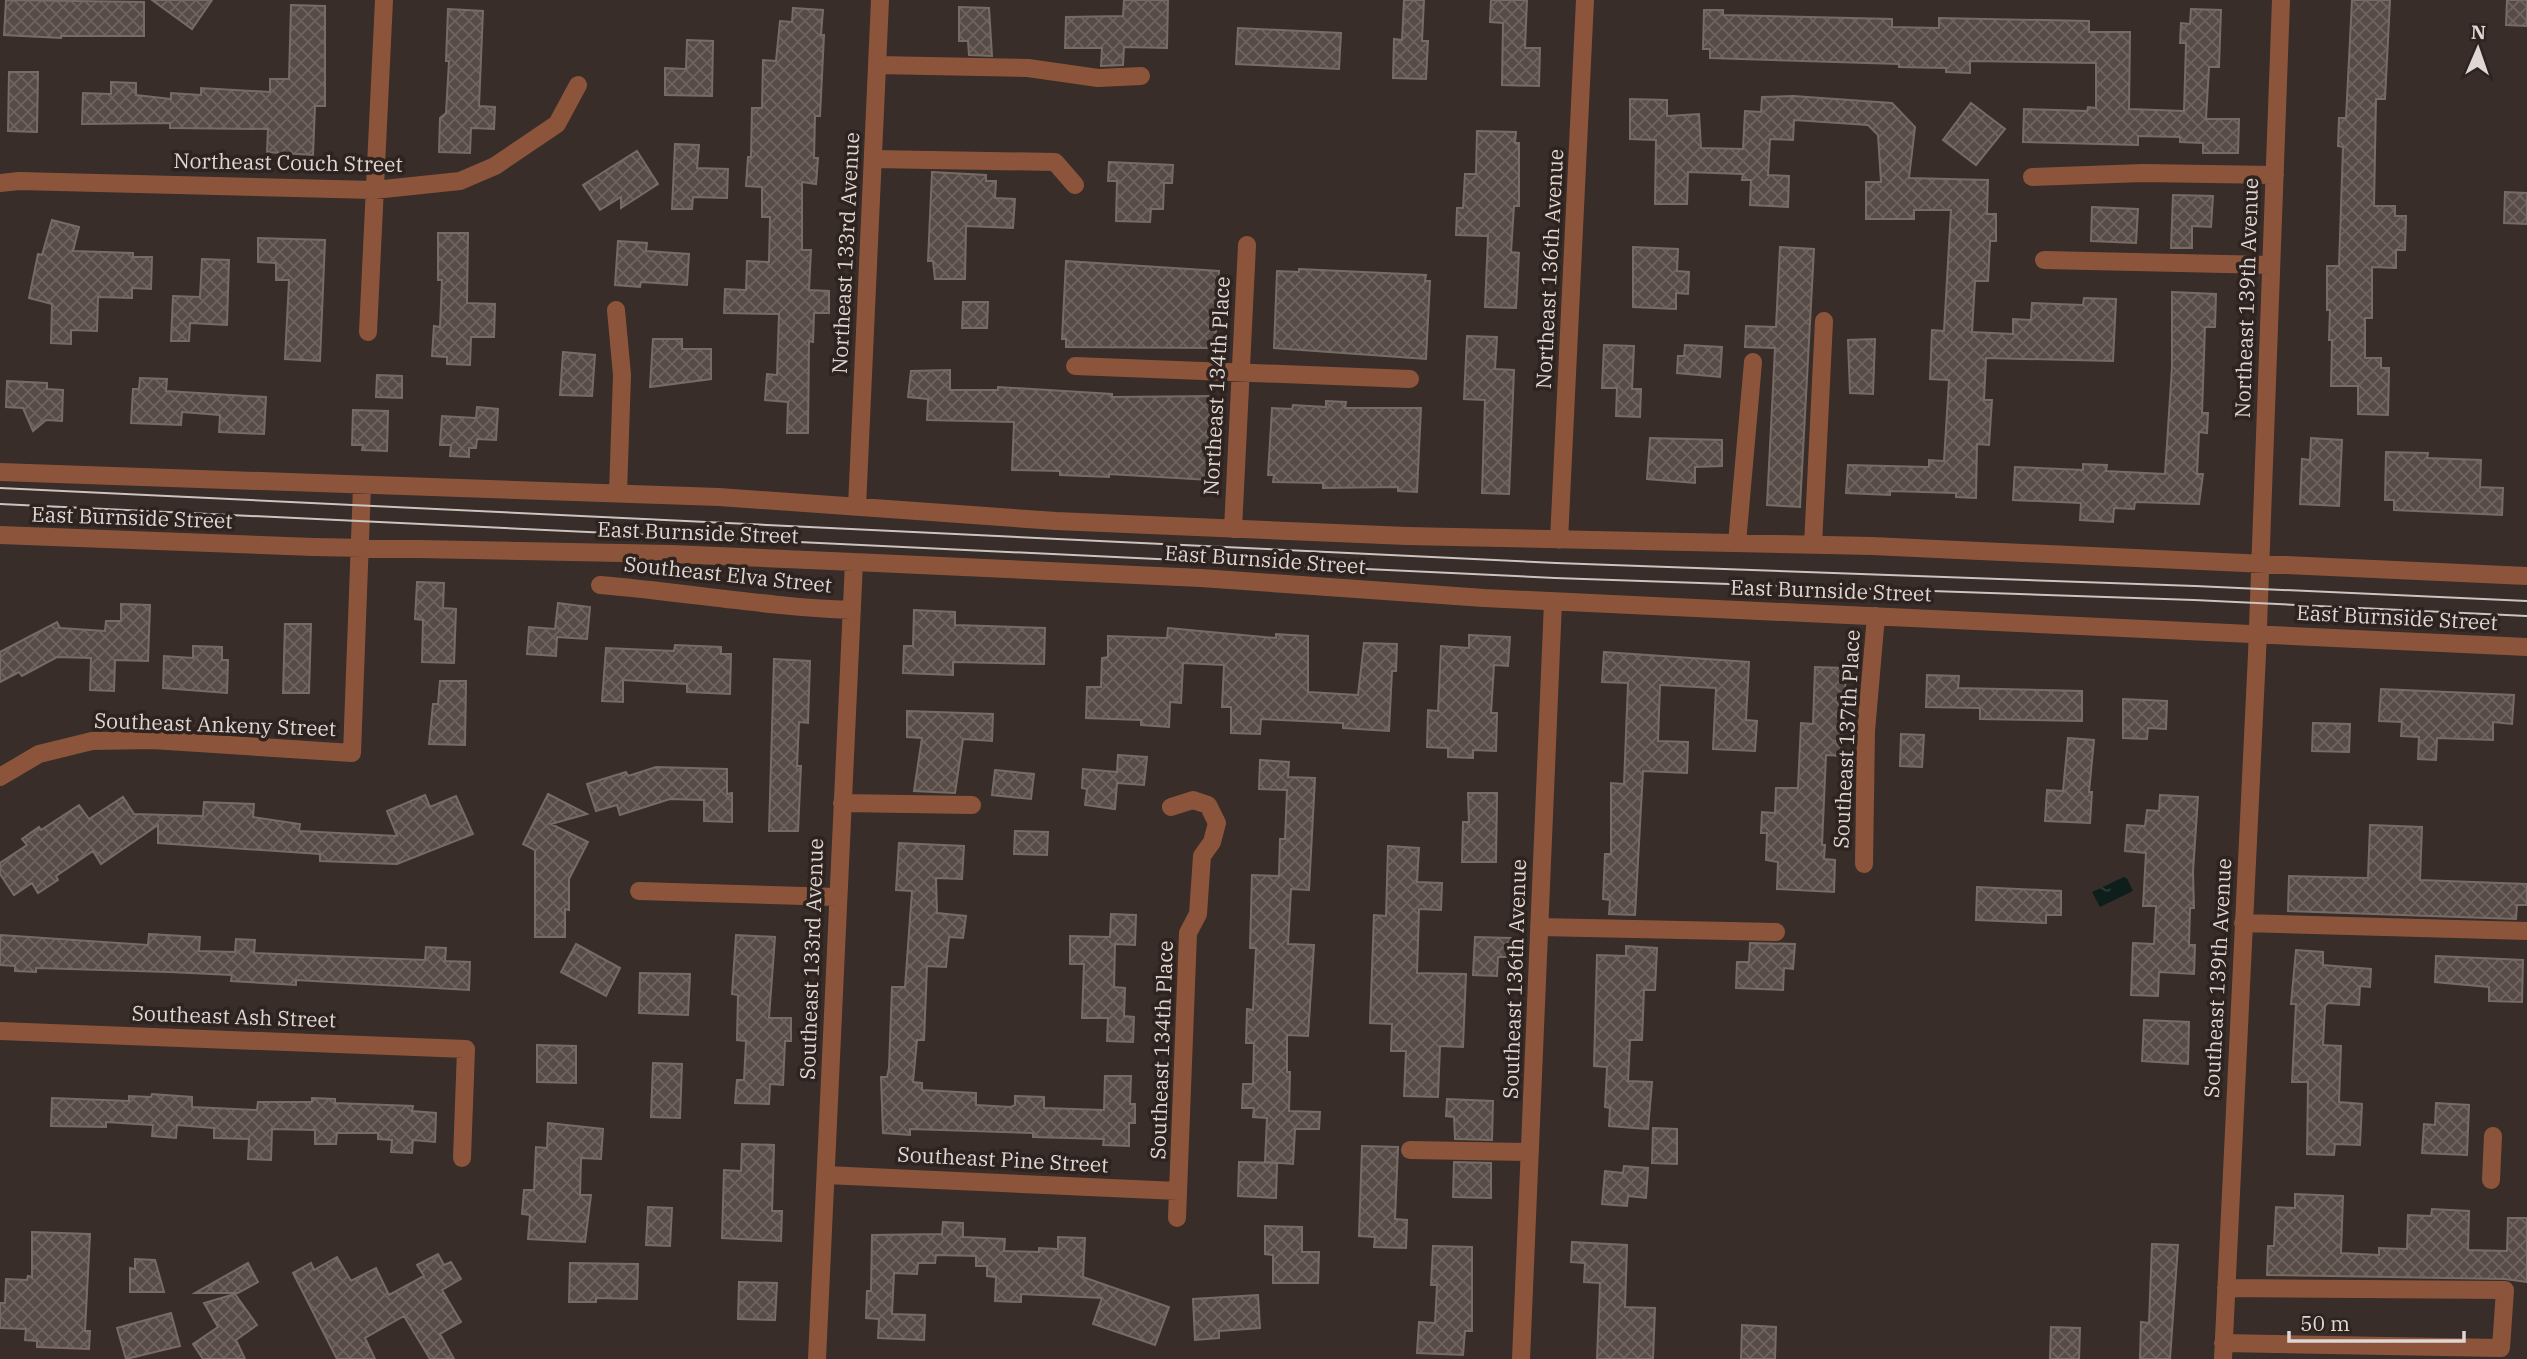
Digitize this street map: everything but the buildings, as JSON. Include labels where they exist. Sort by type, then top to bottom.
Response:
[{"type":"street","points":[[368,331],[384,0]]},
{"type":"street","name":"Northeast 133rd Avenue","points":[[857,507],[880,0]]},
{"type":"street","name":"Northeast 136th Avenue","points":[[1559,540],[1584,0]]},
{"type":"street","name":"Northeast 139th Avenue","points":[[2259,599],[2281,0]]},
{"type":"street","points":[[877,65],[1028,68],[1098,78],[1140,76]]},
{"type":"street","name":"Northeast Couch Street","points":[[0,183],[19,181],[374,190],[460,181],[495,166],[557,124],[578,85]]},
{"type":"street","points":[[873,159],[1055,162],[1075,185]]},
{"type":"street","points":[[2032,177],[2143,173],[2275,175]]},
{"type":"street","name":"Northeast 134th Place","points":[[1233,529],[1247,245]]},
{"type":"street","points":[[2044,260],[2270,265]]},
{"type":"street","points":[[616,310],[622,375],[618,493]]},
{"type":"street","points":[[1813,545],[1824,321]]},
{"type":"street","points":[[1737,543],[1754,362]]},
{"type":"street","points":[[1075,366],[1410,379]]},
{"type":"street","name":"East Burnside Street","points":[[0,472],[618,493],[1233,529],[1813,545],[2527,576]]},
{"type":"street","points":[[360,548],[362,486]]},
{"type":"street","name":"East Burnside Street","points":[[0,535],[360,548],[672,554],[854,562],[1215,578],[1553,601],[2527,647]]},
{"type":"street","name":"Southeast Ankeny Street","points":[[0,776],[39,754],[92,741],[152,740],[352,753],[360,548]]},
{"type":"street","name":"Southeast 133rd Avenue","points":[[817,1359],[854,562]]},
{"type":"street","name":"Southeast Elva Street","points":[[600,585],[661,590],[769,605],[852,610]]},
{"type":"street","name":"Southeast 139th Avenue","points":[[2223,1351],[2259,599]]},
{"type":"street","name":"Southeast 136th Avenue","points":[[1521,1359],[1553,601]]},
{"type":"street","name":"Southeast 137th Place","points":[[1864,864],[1866,731],[1876,616]]},
{"type":"street","name":"Southeast 134th Place","points":[[1171,807],[1193,800],[1208,805],[1217,823],[1212,842],[1202,856],[1198,914],[1188,933],[1177,1218]]},
{"type":"street","points":[[842,803],[972,805]]},
{"type":"street","points":[[639,891],[837,897]]},
{"type":"street","points":[[2243,923],[2527,931]]},
{"type":"street","points":[[1539,927],[1776,932]]},
{"type":"street","name":"Southeast Ash Street","points":[[0,1031],[466,1049],[462,1158]]},
{"type":"street","points":[[2491,1180],[2493,1136]]},
{"type":"street","points":[[1410,1150],[1530,1152]]},
{"type":"street","name":"Southeast Pine Street","points":[[826,1175],[1178,1191]]},
{"type":"street","points":[[2223,1351],[2501,1348],[2505,1290],[2226,1288]]},
{"type":"water","points":[[2126,876],[2133,891],[2100,907],[2092,892]]},
{"type":"tram line","points":[[0,488],[1556,563],[2527,601]]},
{"type":"tram line","points":[[0,504],[1555,578],[2194,600],[2527,616]]}]
